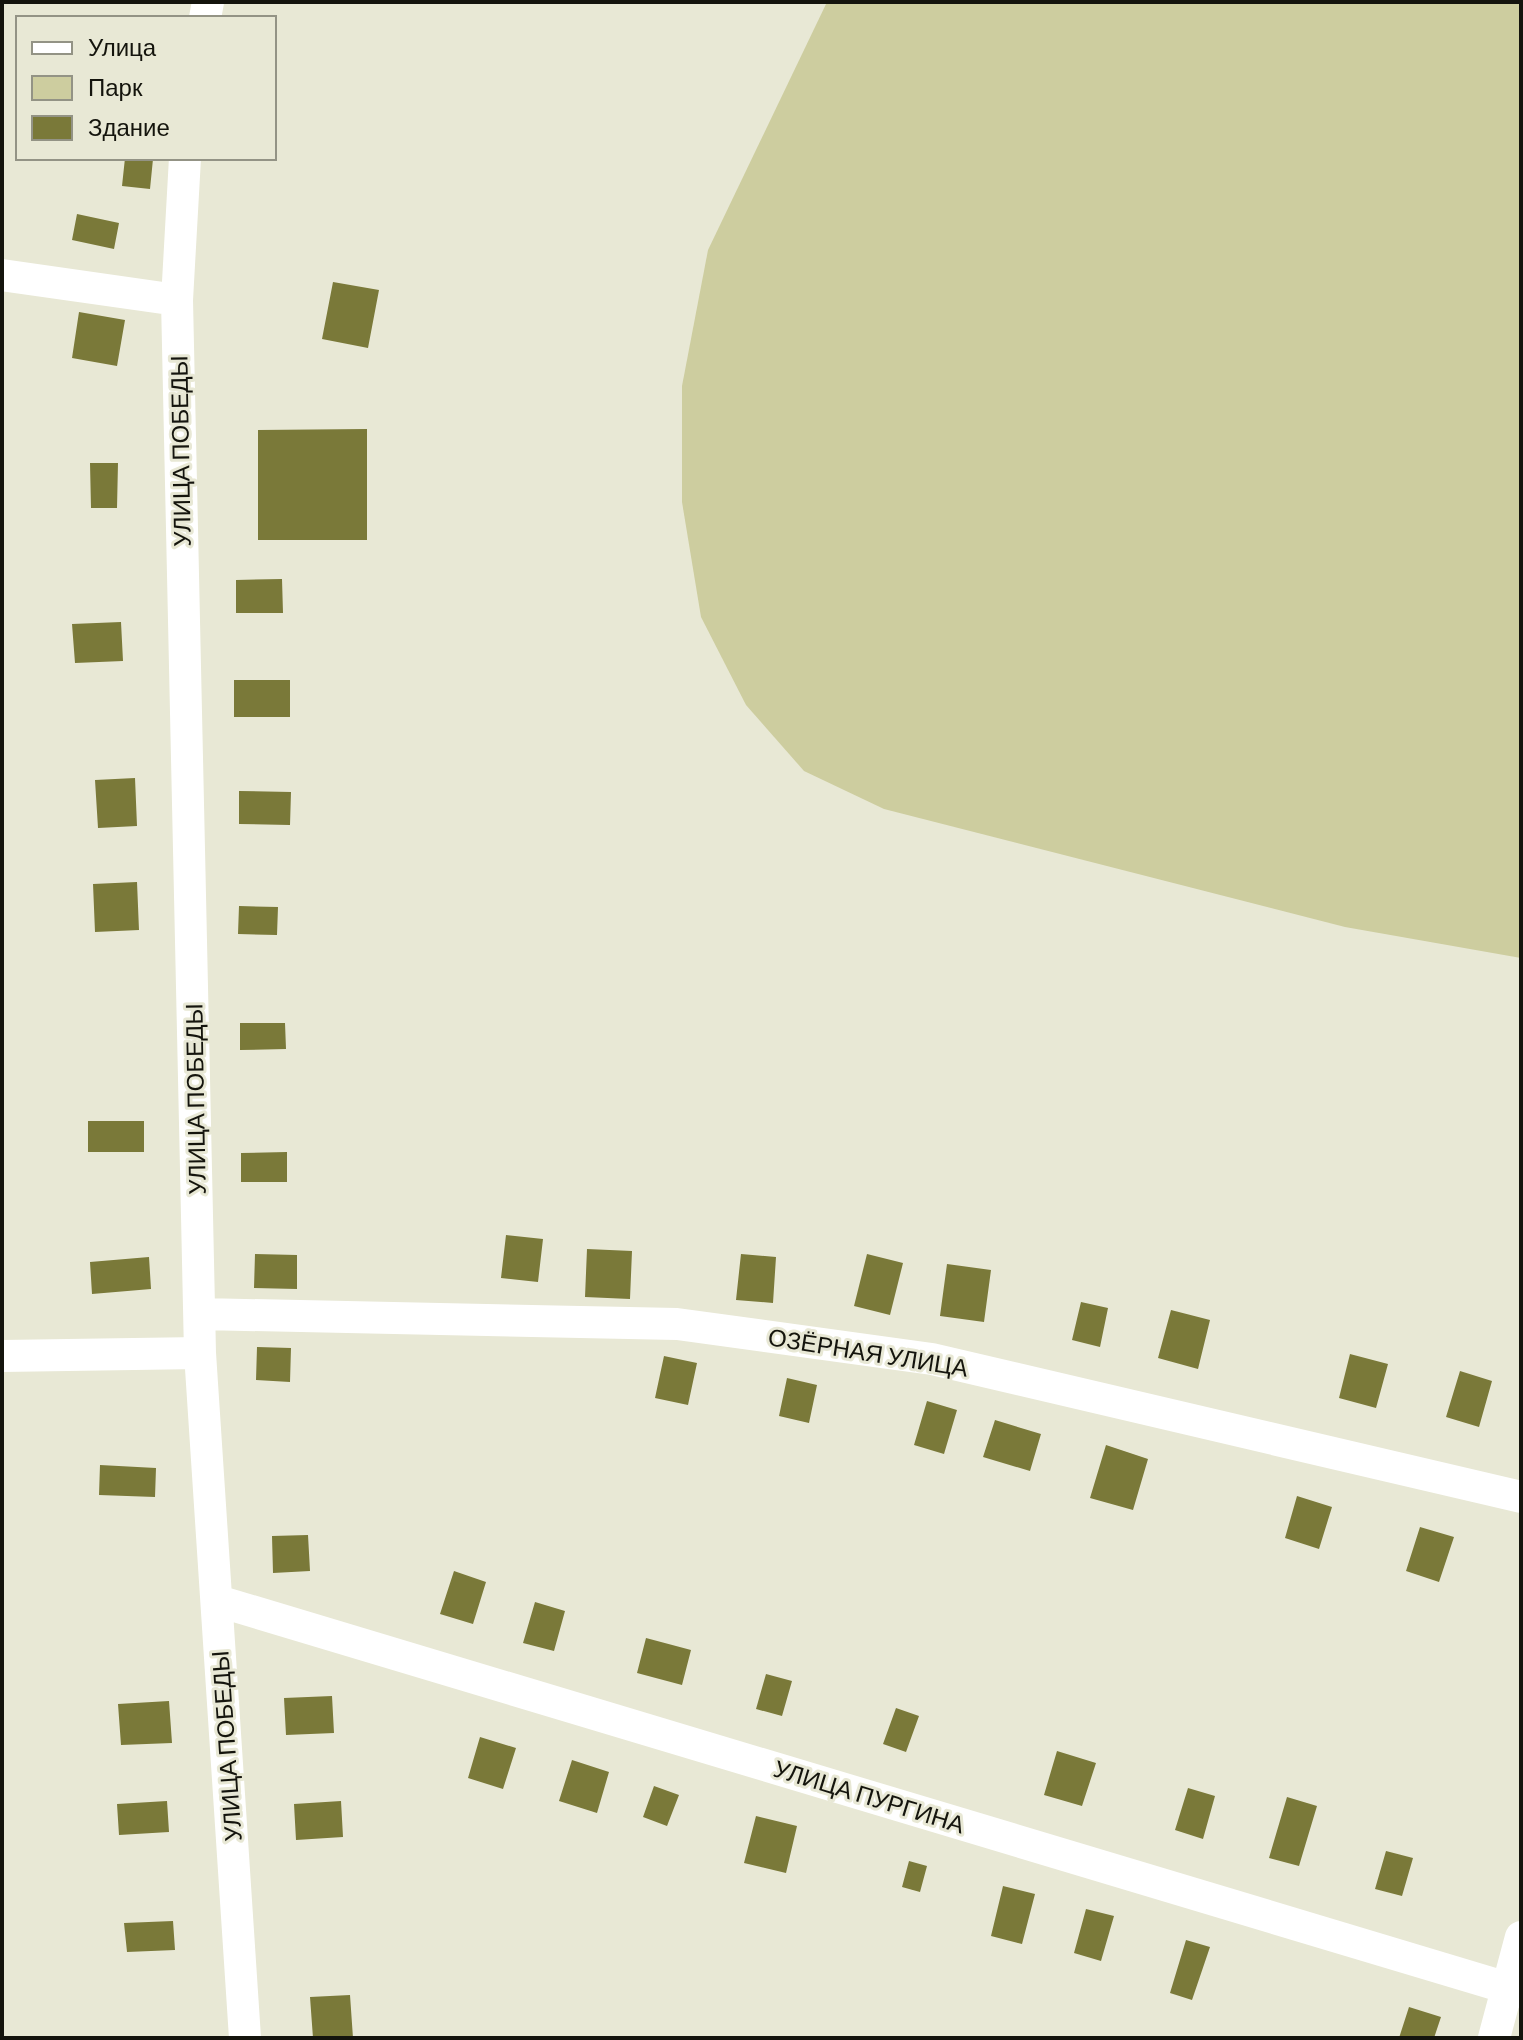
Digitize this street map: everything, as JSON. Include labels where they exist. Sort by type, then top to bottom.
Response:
[{"type":"street","name":"УЛИЦА ПОБЕДЫ","points":[[185,160],[177,300],[200,1353],[245,2038]]},
{"type":"street","points":[[2,275],[177,300]]},
{"type":"street","name":"ОЗЁРНАЯ УЛИЦА","points":[[201,1314],[677,1324],[932,1359],[1521,1497]]},
{"type":"street","points":[[2,1356],[200,1353]]},
{"type":"street","name":"УЛИЦА ПУРГИНА","points":[[218,1601],[1514,1990]]},
{"type":"street","points":[[1494,2038],[1514,1990],[1521,1937]]},
{"type":"green space","points":[[827,2],[1521,2],[1521,958],[1345,927],[884,809],[804,771],[746,705],[701,617],[682,502],[682,386],[708,250]]},
{"type":"building","points":[[125,160],[153,160],[150,189],[122,186]]},
{"type":"building","points":[[77,214],[119,223],[114,249],[72,240]]},
{"type":"building","points":[[333,282],[379,290],[368,348],[322,339]]},
{"type":"building","points":[[79,312],[125,320],[117,366],[72,358]]},
{"type":"building","points":[[367,429],[367,540],[258,540],[258,430]]},
{"type":"building","points":[[90,463],[118,463],[117,508],[91,508]]},
{"type":"building","points":[[282,579],[283,613],[236,613],[236,580]]},
{"type":"building","points":[[121,622],[123,661],[75,663],[72,624]]},
{"type":"building","points":[[234,680],[290,680],[290,717],[234,717]]},
{"type":"building","points":[[135,778],[137,826],[98,828],[95,780]]},
{"type":"building","points":[[239,791],[291,792],[290,825],[239,824]]},
{"type":"building","points":[[137,882],[139,930],[95,932],[93,884]]},
{"type":"building","points":[[239,906],[278,907],[277,935],[238,934]]},
{"type":"building","points":[[240,1023],[285,1023],[286,1049],[240,1050]]},
{"type":"building","points":[[88,1121],[144,1121],[144,1152],[88,1152]]},
{"type":"building","points":[[287,1152],[287,1182],[241,1182],[241,1153]]},
{"type":"building","points":[[506,1235],[543,1239],[538,1282],[501,1278]]},
{"type":"building","points":[[587,1249],[632,1251],[630,1299],[585,1297]]},
{"type":"building","points":[[255,1254],[297,1255],[297,1289],[254,1288]]},
{"type":"building","points":[[741,1254],[776,1257],[773,1303],[736,1300]]},
{"type":"building","points":[[867,1254],[903,1263],[890,1315],[854,1306]]},
{"type":"building","points":[[149,1257],[151,1289],[92,1294],[90,1262]]},
{"type":"building","points":[[947,1264],[991,1270],[984,1322],[940,1316]]},
{"type":"building","points":[[1081,1302],[1108,1308],[1100,1347],[1072,1340]]},
{"type":"building","points":[[1171,1310],[1210,1320],[1198,1369],[1158,1358]]},
{"type":"building","points":[[257,1347],[291,1348],[290,1382],[256,1380]]},
{"type":"building","points":[[1350,1354],[1388,1364],[1376,1408],[1339,1398]]},
{"type":"building","points":[[664,1356],[697,1363],[688,1405],[655,1398]]},
{"type":"building","points":[[1460,1371],[1492,1381],[1479,1427],[1446,1417]]},
{"type":"building","points":[[787,1378],[817,1385],[809,1423],[779,1416]]},
{"type":"building","points":[[927,1401],[957,1410],[944,1454],[914,1445]]},
{"type":"building","points":[[995,1420],[1041,1434],[1030,1471],[983,1457]]},
{"type":"building","points":[[1106,1445],[1148,1459],[1133,1510],[1090,1498]]},
{"type":"building","points":[[100,1465],[156,1468],[155,1497],[99,1495]]},
{"type":"building","points":[[1297,1496],[1332,1507],[1319,1549],[1285,1538]]},
{"type":"building","points":[[1420,1527],[1454,1537],[1439,1582],[1406,1571]]},
{"type":"building","points":[[308,1535],[310,1571],[273,1573],[272,1536]]},
{"type":"building","points":[[454,1571],[486,1582],[473,1624],[440,1614]]},
{"type":"building","points":[[535,1602],[565,1611],[554,1651],[523,1643]]},
{"type":"building","points":[[646,1638],[691,1650],[682,1685],[637,1673]]},
{"type":"building","points":[[766,1674],[792,1681],[782,1716],[756,1709]]},
{"type":"building","points":[[332,1696],[334,1733],[286,1735],[284,1698]]},
{"type":"building","points":[[169,1701],[172,1743],[121,1745],[118,1704]]},
{"type":"building","points":[[896,1708],[919,1716],[906,1752],[883,1744]]},
{"type":"building","points":[[480,1737],[516,1748],[503,1789],[468,1778]]},
{"type":"building","points":[[1057,1751],[1096,1763],[1082,1806],[1044,1795]]},
{"type":"building","points":[[572,1760],[609,1772],[597,1813],[559,1801]]},
{"type":"building","points":[[654,1786],[679,1795],[667,1826],[643,1817]]},
{"type":"building","points":[[1188,1788],[1215,1796],[1203,1839],[1175,1830]]},
{"type":"building","points":[[1287,1797],[1317,1806],[1299,1866],[1269,1858]]},
{"type":"building","points":[[167,1801],[169,1832],[119,1835],[117,1804]]},
{"type":"building","points":[[341,1801],[343,1837],[296,1840],[294,1804]]},
{"type":"building","points":[[756,1816],[797,1826],[786,1873],[744,1863]]},
{"type":"building","points":[[1386,1851],[1413,1858],[1402,1896],[1375,1889]]},
{"type":"building","points":[[909,1861],[927,1866],[920,1892],[902,1887]]},
{"type":"building","points":[[1003,1886],[1035,1894],[1022,1944],[991,1936]]},
{"type":"building","points":[[1086,1909],[1114,1916],[1101,1961],[1074,1953]]},
{"type":"building","points":[[173,1921],[175,1950],[127,1952],[124,1923]]},
{"type":"building","points":[[1186,1940],[1210,1947],[1192,2000],[1170,1993]]},
{"type":"building","points":[[350,1995],[353,2038],[313,2038],[310,1997]]},
{"type":"building","points":[[1409,2007],[1441,2017],[1434,2038],[1399,2038]]}]
